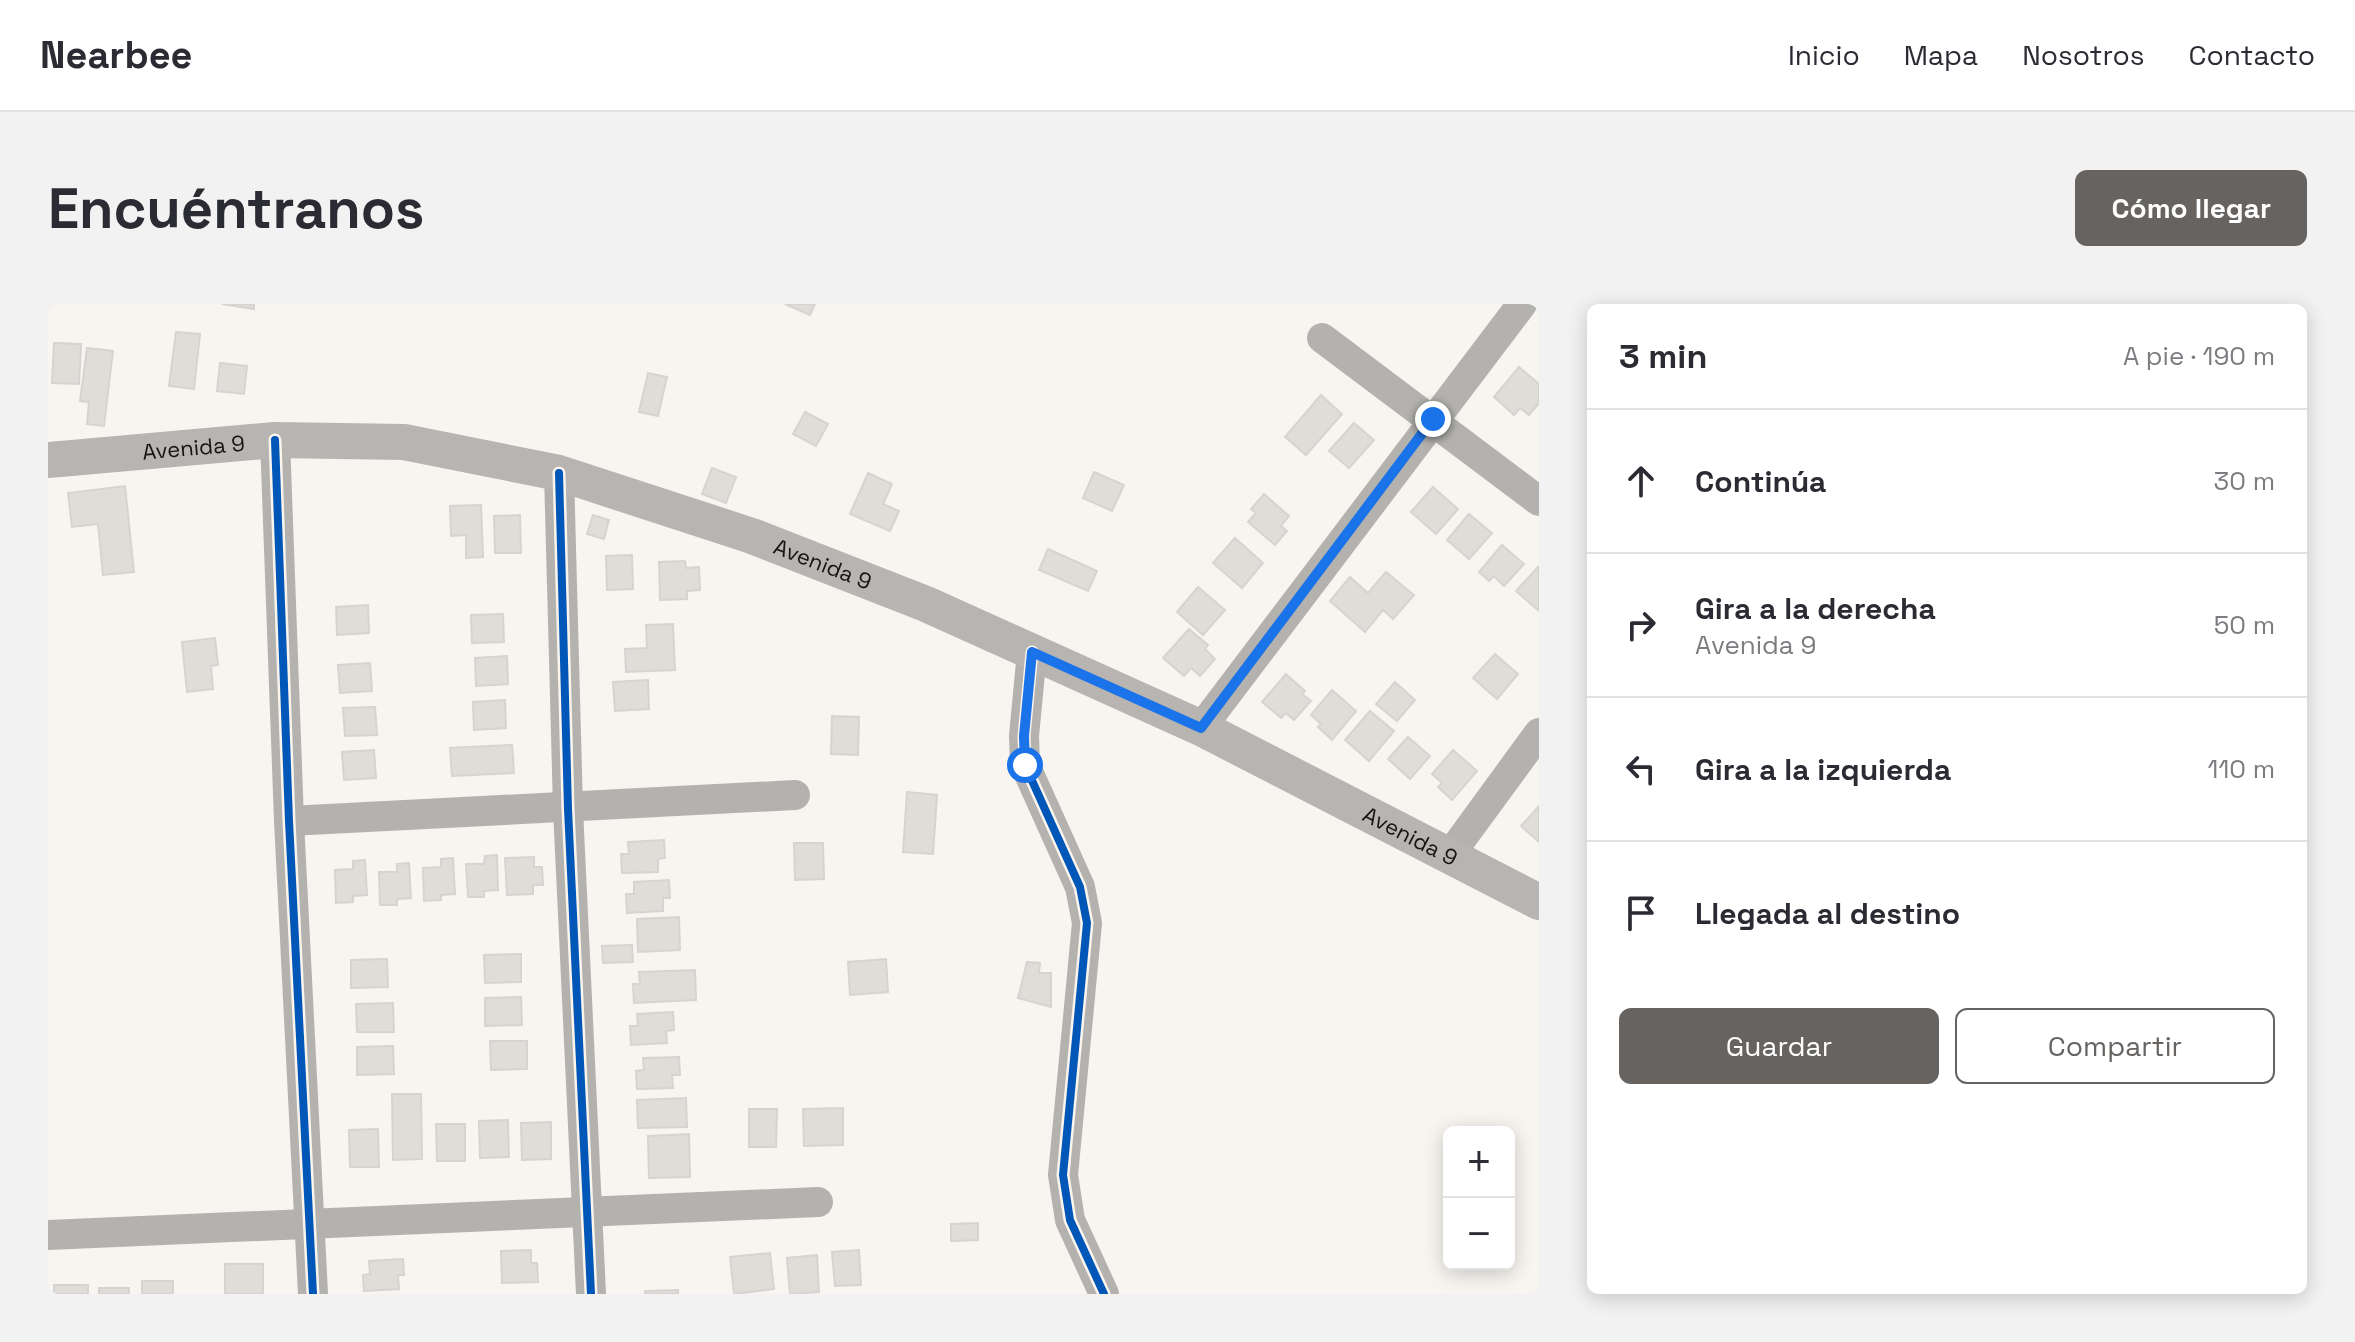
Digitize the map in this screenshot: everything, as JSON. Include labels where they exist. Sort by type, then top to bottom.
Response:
[{"type":"main road","name":"Avenida 9","points":[[48,460],[275,440],[404,442],[559,473],[752,536],[926,604],[1201,728],[1539,902]]},
{"type":"street","points":[[1201,728],[1522,304]]},
{"type":"street","points":[[1322,338],[1539,501]]},
{"type":"street","points":[[275,440],[289,821],[313,1294]]},
{"type":"street","points":[[559,473],[568,809],[591,1294]]},
{"type":"street","points":[[1032,652],[1024,736],[1025,765],[1080,887],[1087,923],[1063,1175],[1070,1220],[1104,1294]]},
{"type":"street","points":[[1449,856],[1539,733]]},
{"type":"street","points":[[289,821],[795,795]]},
{"type":"street","points":[[48,1235],[818,1202]]},
{"type":"building","points":[[222,304],[254,304],[254,309]]},
{"type":"building","points":[[785,304],[815,304],[810,315]]},
{"type":"building","points":[[176,332],[200,334],[194,389],[169,386]]},
{"type":"building","points":[[54,343],[81,344],[79,384],[52,383]]},
{"type":"building","points":[[87,348],[113,351],[104,426],[87,424],[89,402],[80,401]]},
{"type":"building","points":[[220,363],[247,366],[244,394],[217,391]]},
{"type":"building","points":[[1519,367],[1539,384],[1539,403],[1529,415],[1520,408],[1514,415],[1494,397]]},
{"type":"building","points":[[648,373],[667,377],[658,416],[639,412]]},
{"type":"building","points":[[1321,395],[1342,414],[1306,455],[1285,437]]},
{"type":"building","points":[[805,412],[828,424],[816,446],[793,434]]},
{"type":"building","points":[[1354,423],[1374,440],[1349,468],[1329,451]]},
{"type":"building","points":[[712,468],[736,477],[726,503],[702,494]]},
{"type":"building","points":[[1094,472],[1124,485],[1112,511],[1083,498]]},
{"type":"building","points":[[868,473],[892,484],[883,504],[899,511],[890,531],[850,514]]},
{"type":"building","points":[[125,486],[134,572],[103,575],[98,524],[72,527],[68,493]]},
{"type":"building","points":[[1433,487],[1458,509],[1436,534],[1411,512]]},
{"type":"building","points":[[1264,494],[1289,516],[1281,526],[1287,531],[1275,545],[1248,522],[1256,513],[1251,509]]},
{"type":"building","points":[[481,505],[483,557],[466,558],[466,535],[451,536],[450,506]]},
{"type":"building","points":[[1469,514],[1492,533],[1469,559],[1447,540]]},
{"type":"building","points":[[520,515],[521,553],[495,553],[494,516]]},
{"type":"building","points":[[593,515],[609,520],[604,539],[587,534]]},
{"type":"building","points":[[1235,538],[1263,563],[1242,588],[1213,563]]},
{"type":"building","points":[[1502,545],[1524,564],[1504,586],[1494,576],[1489,581],[1479,572]]},
{"type":"building","points":[[1048,549],[1097,571],[1088,591],[1039,570]]},
{"type":"building","points":[[632,555],[633,589],[607,590],[606,556]]},
{"type":"building","points":[[685,561],[686,568],[699,567],[700,590],[687,591],[687,599],[660,600],[659,562]]},
{"type":"building","points":[[1539,568],[1539,611],[1516,591]]},
{"type":"building","points":[[1386,572],[1414,595],[1393,619],[1383,610],[1365,632],[1330,601],[1350,577],[1368,593]]},
{"type":"building","points":[[1198,587],[1225,610],[1203,635],[1177,612]]},
{"type":"building","points":[[368,605],[369,633],[337,635],[336,607]]},
{"type":"building","points":[[503,614],[504,642],[472,643],[471,615]]},
{"type":"building","points":[[673,624],[675,670],[626,672],[625,649],[647,648],[646,625]]},
{"type":"building","points":[[1189,629],[1208,645],[1205,649],[1215,659],[1200,676],[1191,668],[1184,676],[1163,658]]},
{"type":"building","points":[[215,638],[218,665],[211,666],[213,689],[187,692],[182,642]]},
{"type":"building","points":[[1495,654],[1518,674],[1497,699],[1473,678]]},
{"type":"building","points":[[507,656],[508,684],[476,686],[475,658]]},
{"type":"building","points":[[370,663],[372,691],[340,693],[338,665]]},
{"type":"building","points":[[1286,674],[1311,701],[1294,720],[1286,713],[1281,718],[1262,702]]},
{"type":"building","points":[[648,680],[649,709],[615,711],[613,682]]},
{"type":"building","points":[[1395,682],[1415,700],[1397,721],[1376,704]]},
{"type":"building","points":[[1332,690],[1356,711],[1332,740],[1311,715]]},
{"type":"building","points":[[505,700],[506,728],[474,730],[473,702]]},
{"type":"building","points":[[375,707],[377,735],[345,736],[343,708]]},
{"type":"building","points":[[1370,711],[1394,731],[1369,761],[1345,740]]},
{"type":"building","points":[[832,716],[859,717],[858,755],[831,754]]},
{"type":"building","points":[[1408,737],[1430,756],[1410,779],[1388,759]]},
{"type":"building","points":[[512,745],[514,773],[452,776],[450,748]]},
{"type":"building","points":[[374,750],[376,778],[344,780],[342,752]]},
{"type":"building","points":[[1453,750],[1477,771],[1452,800],[1438,787],[1442,783],[1432,774]]},
{"type":"building","points":[[907,792],[937,795],[933,854],[903,852]]},
{"type":"building","points":[[1539,806],[1539,842],[1521,826]]},
{"type":"building","points":[[664,840],[665,858],[658,859],[658,872],[622,873],[621,854],[629,854],[628,842]]},
{"type":"building","points":[[794,843],[823,843],[824,879],[795,880]]},
{"type":"building","points":[[497,855],[498,890],[484,891],[484,897],[468,897],[466,864],[484,864],[485,856]]},
{"type":"building","points":[[534,857],[534,867],[542,867],[543,885],[533,885],[533,894],[507,895],[505,858]]},
{"type":"building","points":[[453,858],[455,894],[441,895],[441,900],[424,901],[423,868],[441,867],[441,859]]},
{"type":"building","points":[[365,860],[367,895],[353,896],[353,902],[336,903],[335,870],[353,869],[353,861]]},
{"type":"building","points":[[409,863],[411,898],[397,899],[397,905],[380,905],[379,872],[397,872],[397,864]]},
{"type":"building","points":[[669,880],[670,898],[663,898],[663,911],[627,913],[626,894],[634,894],[634,882]]},
{"type":"building","points":[[679,917],[680,950],[638,952],[637,919]]},
{"type":"building","points":[[632,945],[633,962],[603,963],[602,946]]},
{"type":"building","points":[[521,954],[521,982],[485,983],[484,955]]},
{"type":"building","points":[[387,959],[388,987],[351,988],[351,960]]},
{"type":"building","points":[[886,959],[888,992],[850,995],[848,962]]},
{"type":"building","points":[[1027,962],[1040,963],[1039,973],[1051,973],[1051,1007],[1018,998]]},
{"type":"building","points":[[695,970],[696,1000],[634,1003],[633,984],[640,984],[639,972]]},
{"type":"building","points":[[521,997],[522,1025],[485,1026],[485,998]]},
{"type":"building","points":[[393,1003],[394,1032],[357,1032],[356,1004]]},
{"type":"building","points":[[673,1012],[674,1030],[666,1031],[667,1043],[631,1045],[630,1026],[638,1026],[637,1014]]},
{"type":"building","points":[[490,1041],[527,1041],[527,1069],[491,1070]]},
{"type":"building","points":[[393,1046],[394,1074],[357,1075],[357,1047]]},
{"type":"building","points":[[679,1057],[680,1075],[672,1075],[673,1088],[637,1089],[636,1071],[644,1070],[643,1058]]},
{"type":"building","points":[[392,1094],[421,1094],[422,1159],[393,1160]]},
{"type":"building","points":[[686,1098],[687,1127],[638,1128],[637,1100]]},
{"type":"building","points":[[843,1108],[843,1145],[804,1146],[803,1109]]},
{"type":"building","points":[[749,1109],[777,1109],[776,1147],[749,1147]]},
{"type":"building","points":[[508,1120],[509,1157],[480,1158],[479,1121]]},
{"type":"building","points":[[551,1122],[551,1159],[522,1160],[521,1123]]},
{"type":"building","points":[[436,1124],[465,1124],[465,1161],[437,1161]]},
{"type":"building","points":[[378,1129],[379,1167],[350,1167],[349,1130]]},
{"type":"building","points":[[689,1134],[690,1177],[649,1178],[648,1136]]},
{"type":"building","points":[[978,1223],[978,1240],[951,1241],[951,1224]]},
{"type":"building","points":[[531,1250],[531,1263],[537,1263],[538,1282],[502,1283],[501,1251]]},
{"type":"building","points":[[859,1250],[861,1285],[835,1286],[832,1252]]},
{"type":"building","points":[[770,1253],[774,1289],[734,1294],[730,1257]]},
{"type":"building","points":[[817,1255],[819,1292],[790,1294],[787,1258]]},
{"type":"building","points":[[403,1259],[404,1275],[398,1275],[399,1289],[364,1291],[363,1275],[370,1274],[369,1261]]},
{"type":"building","points":[[225,1264],[263,1264],[263,1294],[225,1294]]},
{"type":"building","points":[[142,1281],[173,1281],[173,1294],[142,1294]]},
{"type":"building","points":[[54,1285],[88,1285],[88,1294],[54,1294]]},
{"type":"building","points":[[99,1288],[129,1288],[129,1294],[99,1294]]},
{"type":"building","points":[[678,1290],[678,1294],[645,1294],[645,1291]]},
{"type":"cycle path","points":[[275,440],[289,821],[313,1294]]},
{"type":"cycle path","points":[[559,473],[568,809],[591,1294]]},
{"type":"cycle path","points":[[1032,652],[1024,736],[1025,765],[1080,887],[1087,923],[1063,1175],[1070,1220],[1104,1294]]},
{"type":"route","points":[[1025,765],[1024,736],[1032,652],[1201,728],[1433,419]]}]
